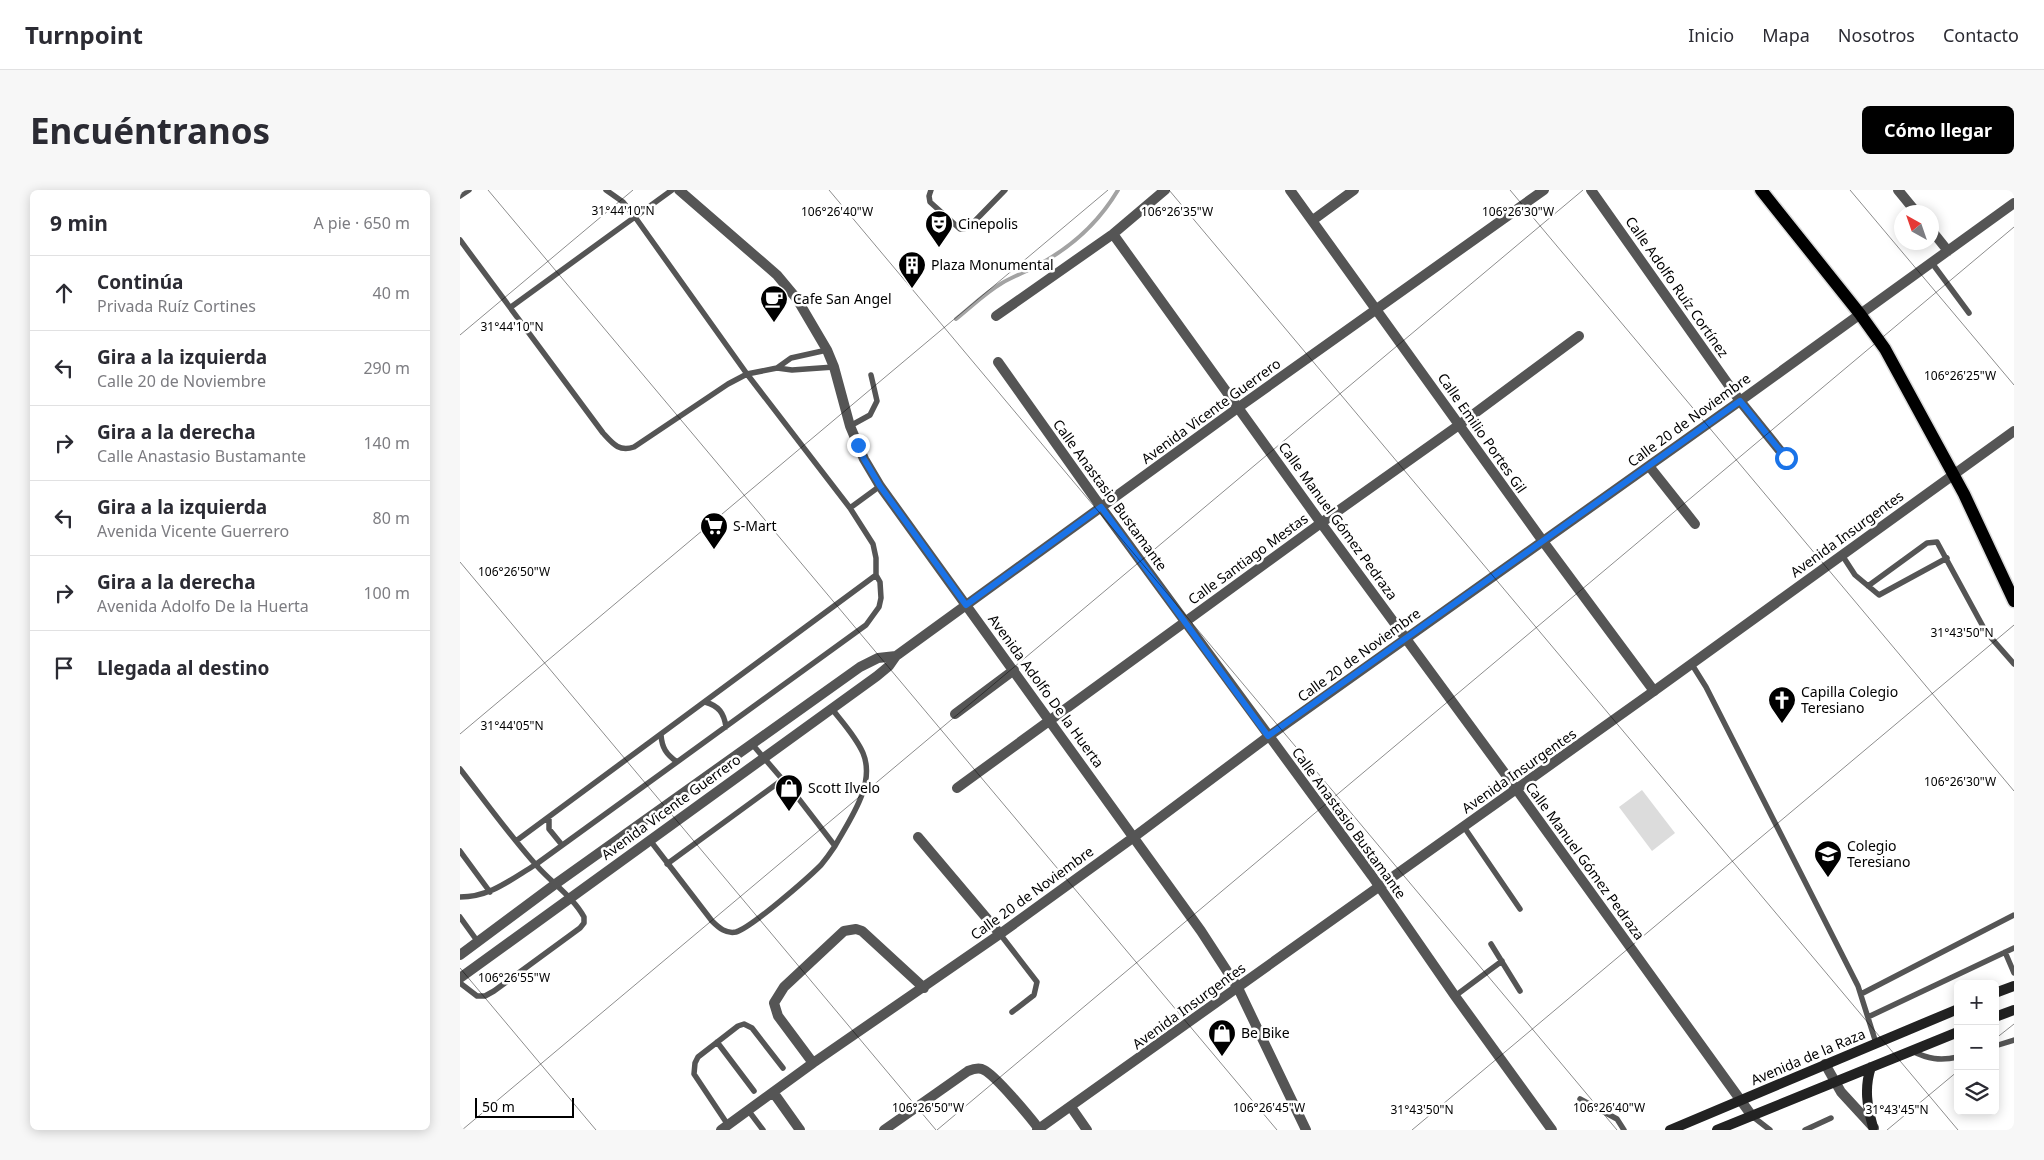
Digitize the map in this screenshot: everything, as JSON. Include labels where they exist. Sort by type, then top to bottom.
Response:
[{"type":"main road","points":[[1761,190],[1860,314],[1889,356],[1953,474],[2014,599]]},
{"type":"main road","points":[[1999,992],[2014,986]]},
{"type":"main road","points":[[1999,1016],[2014,1010]]},
{"type":"main road","name":"Avenida de la Raza","points":[[1670,1130],[1954,1011]]},
{"type":"main road","points":[[1717,1130],[1954,1034]]},
{"type":"main road","points":[[1871,1067],[1866,1081],[1866,1103],[1874,1128]]},
{"type":"street","name":"Avenida Adolfo De la Huerta","points":[[679,190],[760,260],[787,286],[797,299],[827,350],[834,367],[850,426],[864,459],[880,486],[1201,931],[1238,988],[1306,1130]]},
{"type":"street","points":[[996,316],[1113,234],[1165,190]]},
{"type":"street","name":"Calle Emilio Portes Gil","points":[[1290,190],[1542,540],[1654,691]]},
{"type":"street","points":[[1313,220],[1354,190]]},
{"type":"street","name":"Avenida Vicente Guerrero","points":[[460,978],[649,839],[877,676],[890,666],[896,656],[1238,407],[1544,190]]},
{"type":"street","name":"Calle Adolfo Ruíz Cortínez","points":[[1591,190],[1740,401],[1786,458]]},
{"type":"street","points":[[1898,190],[1910,205]]},
{"type":"street","name":"Calle 20 de Noviembre","points":[[725,1127],[813,1063],[1000,934],[1268,736],[1740,401],[2014,203]]},
{"type":"street","name":"Calle Manuel Gómez Pedraza","points":[[1113,234],[1752,1116]]},
{"type":"street","points":[[1939,240],[1948,251]]},
{"type":"street","name":"Calle Santiago Mestas","points":[[956,788],[1459,425],[1579,336]]},
{"type":"street","name":"Calle Anastasio Bustamante","points":[[998,362],[1101,507],[1378,886],[1552,1130]]},
{"type":"street","name":"Avenida Insurgentes","points":[[1038,1130],[1654,691],[2014,431]]},
{"type":"street","points":[[1649,466],[1695,524]]},
{"type":"street","name":"Avenida Vicente Guerrero","points":[[460,955],[554,885],[860,667],[878,658],[896,656]]},
{"type":"street","points":[[955,714],[1014,670]]},
{"type":"street","points":[[918,837],[1000,934]]},
{"type":"street","points":[[813,1063],[778,1016],[774,1003],[784,987],[844,931],[856,929],[862,931],[924,988]]},
{"type":"street","points":[[1825,1064],[1841,1092],[1874,1128]]},
{"type":"street","points":[[884,1130],[974,1069],[985,1070],[1018,1104],[1038,1130]]},
{"type":"street","points":[[773,1092],[800,1130]]},
{"type":"street","points":[[1071,1107],[1087,1130]]},
{"type":"lane","points":[[460,196],[469,190]]},
{"type":"lane","points":[[460,898],[475,897],[490,892],[535,865],[866,625],[879,608],[881,598],[880,582],[876,575],[876,558],[873,544],[850,508],[747,374],[635,217],[622,202],[606,190]]},
{"type":"lane","points":[[511,307],[672,190]]},
{"type":"lane","points":[[931,190],[930,202],[960,229],[968,228],[1005,190]]},
{"type":"lane","points":[[460,240],[603,433],[611,442],[626,449],[651,436],[728,384],[747,374],[777,368],[792,370],[834,367]]},
{"type":"lane","points":[[1932,263],[1968,313]]},
{"type":"lane","points":[[777,368],[791,358],[827,350]]},
{"type":"lane","points":[[850,426],[870,415],[878,401],[871,376]]},
{"type":"lane","points":[[850,508],[880,486]]},
{"type":"lane","points":[[1868,586],[1927,543],[1938,542],[1986,632],[2014,664]]},
{"type":"lane","points":[[1842,555],[1855,575],[1879,595],[1947,558]]},
{"type":"lane","points":[[516,841],[876,575]]},
{"type":"lane","points":[[1692,663],[1706,687],[1861,994],[1876,1043]]},
{"type":"lane","points":[[705,702],[716,705],[724,716],[726,727]]},
{"type":"lane","points":[[649,839],[720,929],[727,932],[735,932],[759,918],[821,865],[836,846],[866,783],[867,768],[863,754],[856,740],[832,709]]},
{"type":"lane","points":[[660,735],[662,747],[668,756],[677,762]]},
{"type":"lane","points":[[752,744],[836,846]]},
{"type":"lane","points":[[460,768],[535,865],[554,885],[570,898],[584,917],[584,923],[580,928],[485,996],[477,996],[460,983]]},
{"type":"lane","points":[[667,864],[782,780]]},
{"type":"lane","points":[[549,817],[549,829],[562,845]]},
{"type":"lane","points":[[1464,827],[1520,909]]},
{"type":"lane","points":[[460,851],[490,892]]},
{"type":"lane","points":[[1861,994],[2014,914]]},
{"type":"lane","points":[[460,917],[478,942]]},
{"type":"lane","points":[[1000,934],[1037,982],[1034,995],[1012,1012]]},
{"type":"lane","points":[[1491,944],[1520,991]]},
{"type":"lane","points":[[1868,1017],[2014,948]]},
{"type":"lane","points":[[2005,952],[2014,973]]},
{"type":"lane","points":[[1455,996],[1502,961]]},
{"type":"lane","points":[[725,1127],[694,1074],[694,1063],[698,1058],[738,1026],[744,1024],[752,1028],[784,1068]]},
{"type":"lane","points":[[1999,1045],[2014,1040]]},
{"type":"lane","points":[[717,1042],[754,1091]]},
{"type":"lane","points":[[1911,1051],[1936,1060],[1954,1058]]},
{"type":"lane","points":[[1580,1099],[1617,1119],[1624,1130]]},
{"type":"lane","points":[[748,1110],[763,1130]]},
{"type":"lane","points":[[1752,1116],[1770,1130]]},
{"type":"lane","points":[[1805,1130],[1831,1118]]},
{"type":"shaded area","points":[[1642,790],[1675,833],[1652,851],[1619,807]]},
{"type":"waterway","points":[[956,319],[996,287],[1052,257],[1074,241],[1094,223],[1118,190]]},
{"type":"place","name":"Cinepolis","points":[[939,248]]},
{"type":"place","name":"Plaza Monumental","points":[[912,289]]},
{"type":"place","name":"Cafe San Angel","points":[[774,323]]},
{"type":"place","name":"S-Mart","points":[[714,550]]},
{"type":"place","name":"Capilla Colegio Teresiano","points":[[1782,724]]},
{"type":"place","name":"Scott Ilvelo","points":[[789,812]]},
{"type":"place","name":"Colegio Teresiano","points":[[1828,878]]},
{"type":"place","name":"Be Bike","points":[[1222,1057]]},
{"type":"route","points":[[858,445],[880,486],[966,605],[1101,507],[1268,736],[1740,401],[1786,458]]}]
